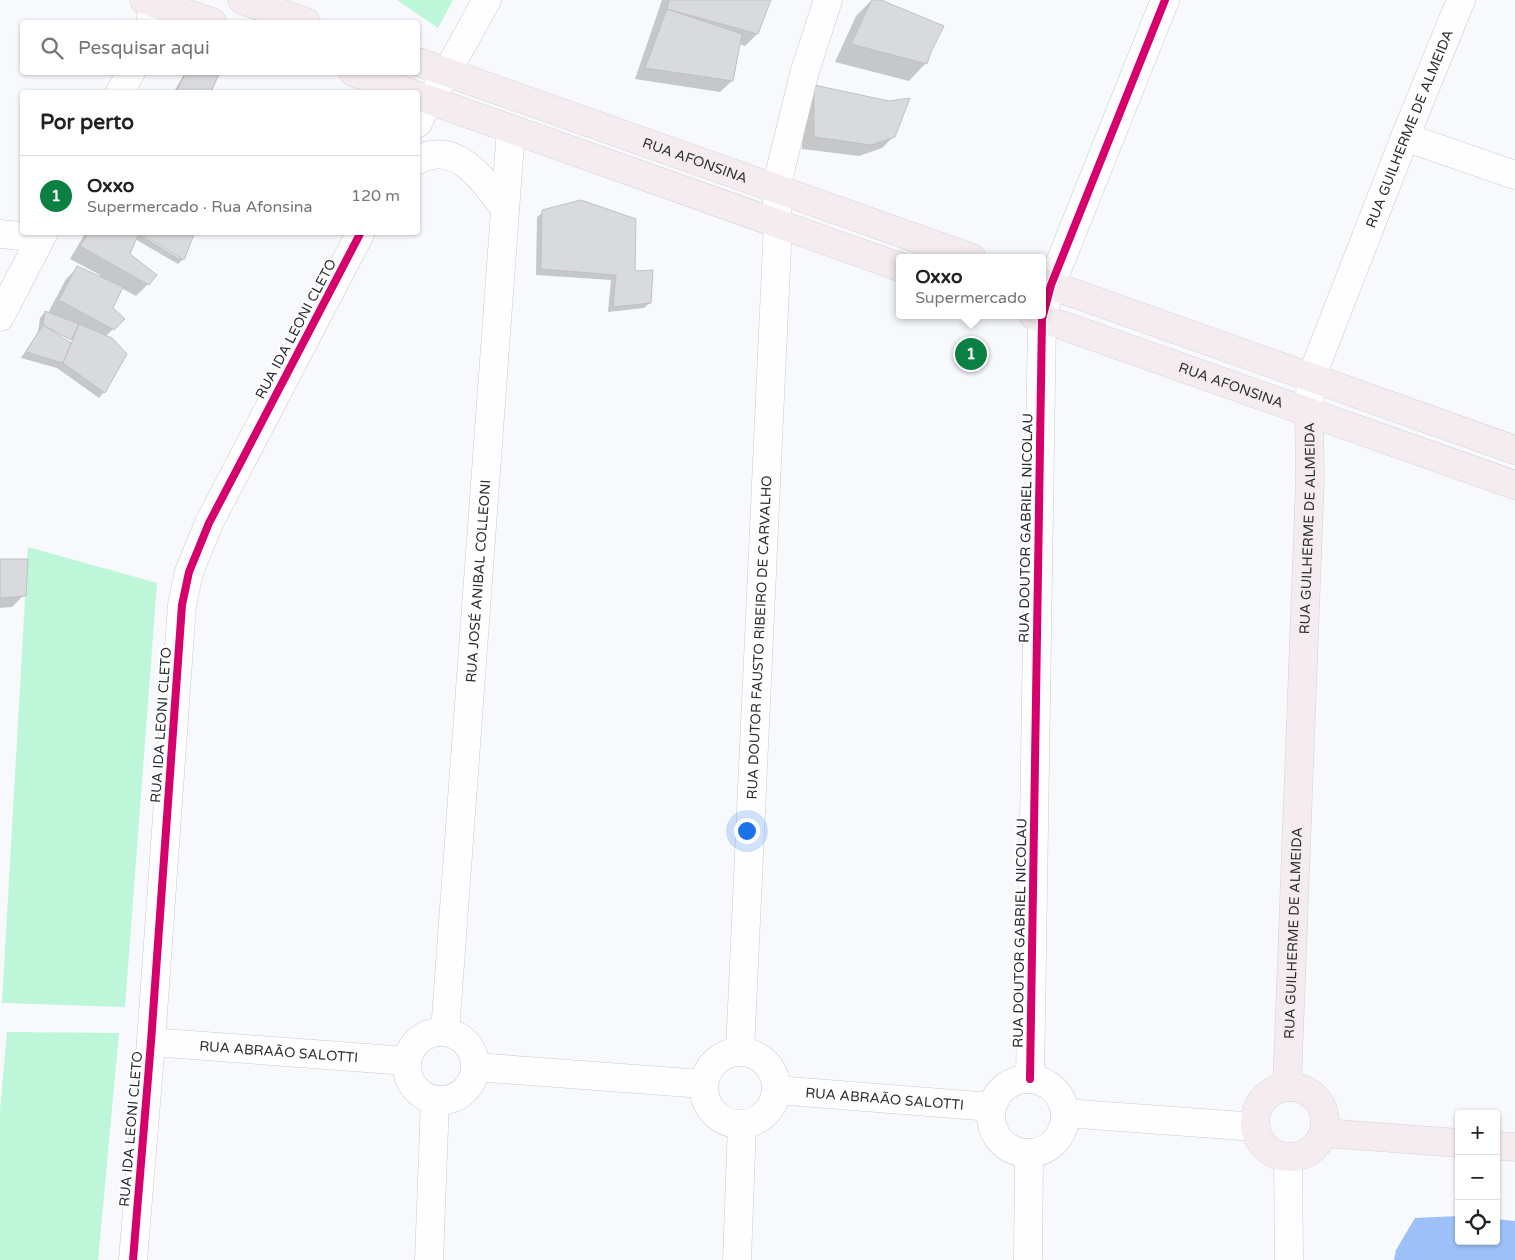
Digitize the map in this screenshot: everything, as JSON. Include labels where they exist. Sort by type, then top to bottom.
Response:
[{"type":"main road","points":[[242,0],[300,20]]},
{"type":"main road","points":[[150,6],[204,20]]},
{"type":"main road","name":"RUA AFONSINA","points":[[420,63],[961,254]]},
{"type":"main road","points":[[359,75],[391,90]]},
{"type":"main road","points":[[420,104],[511,129],[896,266]]},
{"type":"main road","points":[[1046,284],[1515,450]]},
{"type":"main road","name":"RUA AFONSINA","points":[[1044,319],[1515,485]]},
{"type":"main road","name":"RUA GUILHERME DE ALMEIDA","points":[[1287,1087],[1310,479],[1309,412]]},
{"type":"main road","points":[[1287,1087],[1309,1092],[1323,1110],[1325,1121],[1324,1132],[1320,1141],[1306,1153],[1298,1156],[1279,1155],[1271,1150],[1264,1144],[1256,1127],[1256,1116],[1266,1096],[1276,1090],[1287,1087]]},
{"type":"main road","points":[[1324,1132],[1455,1143]]},
{"type":"main road","points":[[1500,1146],[1515,1147]]},
{"type":"street","points":[[420,101],[447,72],[487,0]]},
{"type":"street","name":"RUA DOUTOR FAUSTO RIBEIRO DE CARVALHO","points":[[740,1051],[778,224],[776,188],[804,74],[828,0]]},
{"type":"street","name":"RUA DOUTOR GABRIEL NICOLAU","points":[[1046,284],[1165,0]]},
{"type":"street","name":"RUA GUILHERME DE ALMEIDA","points":[[1309,412],[1311,378],[1405,137],[1461,0]]},
{"type":"street","points":[[121,90],[129,75]]},
{"type":"street","name":"RUA JOSÉ ANIBAL COLLEONI","points":[[445,1032],[511,129]]},
{"type":"street","points":[[1405,137],[1515,175]]},
{"type":"street","points":[[420,159],[435,155],[454,158],[467,164],[482,178],[505,209]]},
{"type":"street","points":[[0,234],[20,234]]},
{"type":"street","points":[[0,317],[43,235]]},
{"type":"street","name":"RUA IDA LEONI CLETO","points":[[133,1260],[151,1042],[182,605],[189,572],[209,523],[359,235]]},
{"type":"street","name":"RUA DOUTOR GABRIEL NICOLAU","points":[[1030,1079],[1038,319]]},
{"type":"street","points":[[436,1032],[445,1032],[455,1035],[464,1041],[471,1050],[475,1067],[472,1082],[466,1091],[457,1097],[435,1100],[425,1097],[416,1091],[410,1083],[406,1062],[413,1045],[420,1039],[436,1032]]},
{"type":"street","name":"RUA ABRAÃO SALOTTI","points":[[151,1042],[406,1062]]},
{"type":"street","points":[[740,1051],[752,1053],[762,1059],[770,1068],[775,1078],[776,1090],[769,1110],[752,1122],[742,1125],[729,1123],[718,1117],[709,1108],[704,1097],[703,1084],[711,1064],[719,1057],[740,1051]]},
{"type":"street","points":[[475,1067],[703,1084]]},
{"type":"street","points":[[1030,1079],[1040,1081],[1057,1093],[1065,1113],[1064,1124],[1059,1136],[1051,1145],[1029,1153],[1017,1151],[999,1139],[991,1118],[992,1107],[1002,1090],[1020,1080],[1030,1079]]},
{"type":"street","name":"RUA ABRAÃO SALOTTI","points":[[776,1090],[992,1107]]},
{"type":"street","points":[[429,1260],[435,1100]]},
{"type":"street","points":[[1065,1113],[1256,1127]]},
{"type":"street","points":[[737,1260],[742,1125]]},
{"type":"street","points":[[1028,1260],[1029,1153]]},
{"type":"street","points":[[1288,1156],[1289,1260]]},
{"type":"green space","points":[[397,0],[453,0],[438,28]]},
{"type":"green space","points":[[28,547],[157,583],[125,1007],[2,1003]]},
{"type":"green space","points":[[7,1032],[119,1033],[98,1260],[0,1260],[0,1111]]},
{"type":"water","points":[[1455,1216],[1455,1245],[1500,1245],[1500,1219],[1515,1221],[1515,1260],[1394,1260],[1396,1250],[1415,1218]]},
{"type":"building","points":[[669,0],[771,0],[758,34],[667,9]]},
{"type":"building","points":[[872,0],[881,0],[944,26],[927,64],[851,44]]},
{"type":"building","points":[[667,9],[742,34],[733,81],[645,68]]},
{"type":"building","points":[[184,75],[219,75],[212,90],[177,90]]},
{"type":"building","points":[[814,85],[889,101],[910,98],[895,137],[871,145],[814,137]]},
{"type":"building","points":[[581,200],[636,219],[635,271],[653,270],[651,303],[613,307],[616,275],[541,269],[542,210]]},
{"type":"building","points":[[87,235],[138,235],[130,254],[157,275],[149,285],[80,246]]},
{"type":"building","points":[[144,235],[194,235],[184,260]]},
{"type":"building","points":[[77,266],[123,287],[113,308],[125,319],[114,330],[59,300]]},
{"type":"building","points":[[45,311],[79,324],[71,340],[43,325]]},
{"type":"building","points":[[79,324],[112,338],[127,354],[105,393],[63,363]]},
{"type":"building","points":[[43,325],[71,343],[63,363],[26,352]]},
{"type":"building","points":[[0,559],[28,559],[26,596],[0,598]]},
{"type":"cycle path","points":[[1046,304],[1051,285],[1165,0]]},
{"type":"cycle path","points":[[133,1260],[151,1042],[182,605],[189,572],[209,523],[359,235]]},
{"type":"cycle path","points":[[1030,1079],[1042,319]]},
{"type":"place","name":"Oxxo","points":[[971,354]]}]
